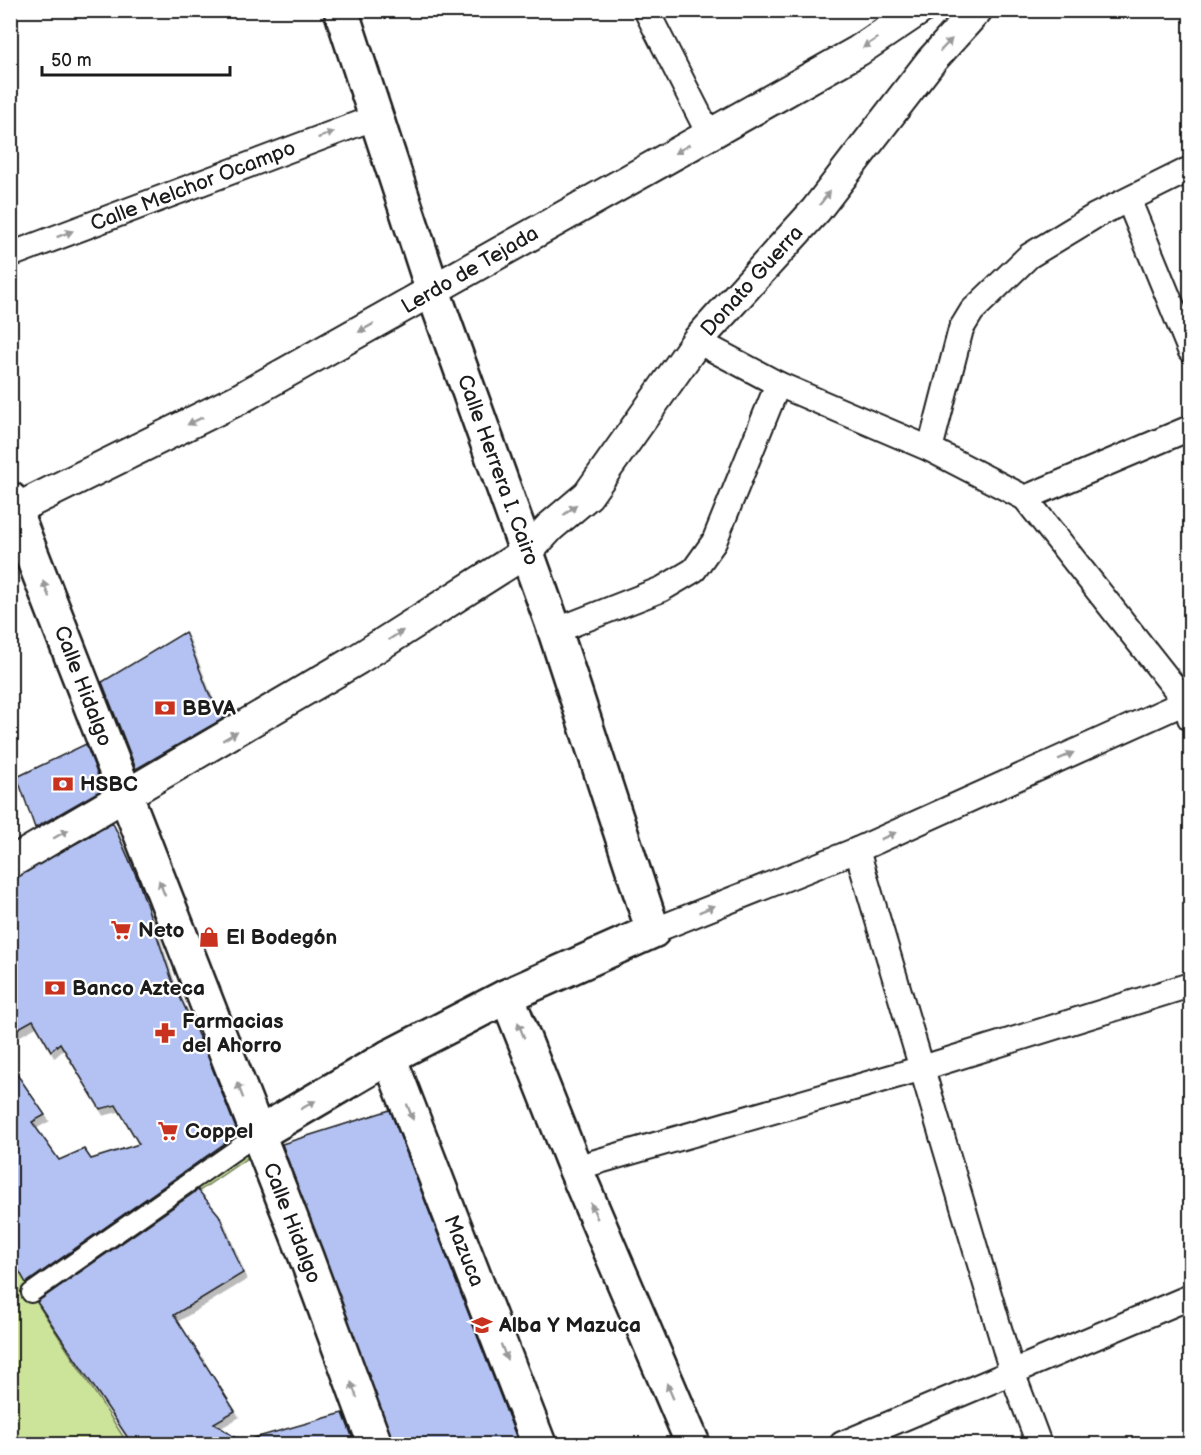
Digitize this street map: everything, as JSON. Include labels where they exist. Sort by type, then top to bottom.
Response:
[{"type":"main road","name":"Calle Herrera I. Cairo","points":[[341,10],[434,291],[528,550],[653,931]]},
{"type":"main road","name":"Calle Hidalgo","points":[[12,507],[258,1134],[375,1444]]},
{"type":"main road","points":[[258,1134],[389,1057],[507,996],[653,931]]},
{"type":"main road","points":[[507,996],[575,1168],[693,1444]]},
{"type":"main road","name":"Mazuca","points":[[389,1057],[539,1444]]},
{"type":"street","points":[[646,10],[709,134]]},
{"type":"street","name":"Lerdo de Tejada","points":[[12,507],[239,399],[858,51],[919,10]]},
{"type":"street","name":"Donato Guerra","points":[[10,863],[127,797],[371,651],[528,550],[550,527],[588,495],[697,341],[816,210],[930,61],[978,10]]},
{"type":"street","name":"Calle Melchor Ocampo","points":[[10,255],[375,117]]},
{"type":"street","points":[[930,449],[961,329],[972,310],[1029,256],[1095,216],[1191,169]]},
{"type":"street","points":[[1129,201],[1191,350]]},
{"type":"street","points":[[653,931],[857,850],[1189,707],[1024,498],[930,449],[778,384],[697,341]]},
{"type":"street","points":[[555,631],[662,589],[694,570],[714,542],[778,384]]},
{"type":"street","points":[[1024,498],[1191,428]]},
{"type":"street","points":[[857,850],[1012,1372],[1039,1444]]},
{"type":"street","points":[[575,1168],[923,1068],[1191,985]]},
{"type":"street","points":[[31,1293],[258,1134]]},
{"type":"street","points":[[842,1444],[1191,1297]]},
{"type":"green space","points":[[255,1126],[263,1147],[37,1303],[128,1444],[11,1444],[10,1256],[25,1281]]},
{"type":"building","name":"BBVA","points":[[185,632],[210,696],[226,717],[136,769],[102,682]]},
{"type":"building","name":"HSBC","points":[[86,744],[103,789],[35,828],[17,777]]},
{"type":"building","points":[[113,823],[138,880],[172,980],[206,1052],[238,1134],[26,1283],[10,1255],[10,1064],[45,1115],[32,1122],[59,1160],[84,1149],[91,1159],[139,1144],[116,1105],[100,1109],[60,1043],[51,1051],[33,1020],[10,1033],[10,880]]},
{"type":"building","points":[[390,1110],[519,1444],[393,1444],[282,1144]]},
{"type":"building","points":[[198,1190],[219,1215],[243,1273],[174,1315],[235,1411],[214,1423],[245,1444],[132,1444],[37,1302]]},
{"type":"building","points":[[343,1413],[355,1444],[255,1444],[254,1438]]},
{"type":"place","name":"BBVA","points":[[165,708]]},
{"type":"place","name":"HSBC","points":[[63,784]]},
{"type":"place","name":"Neto","points":[[121,930]]},
{"type":"place","name":"El Bodegón","points":[[209,937]]},
{"type":"place","name":"Banco Azteca","points":[[55,988]]},
{"type":"place","name":"Farmacias del Ahorro","points":[[165,1033]]},
{"type":"place","name":"Coppel","points":[[168,1131]]},
{"type":"place","name":"Alba Y Mazuca","points":[[482,1325]]}]
